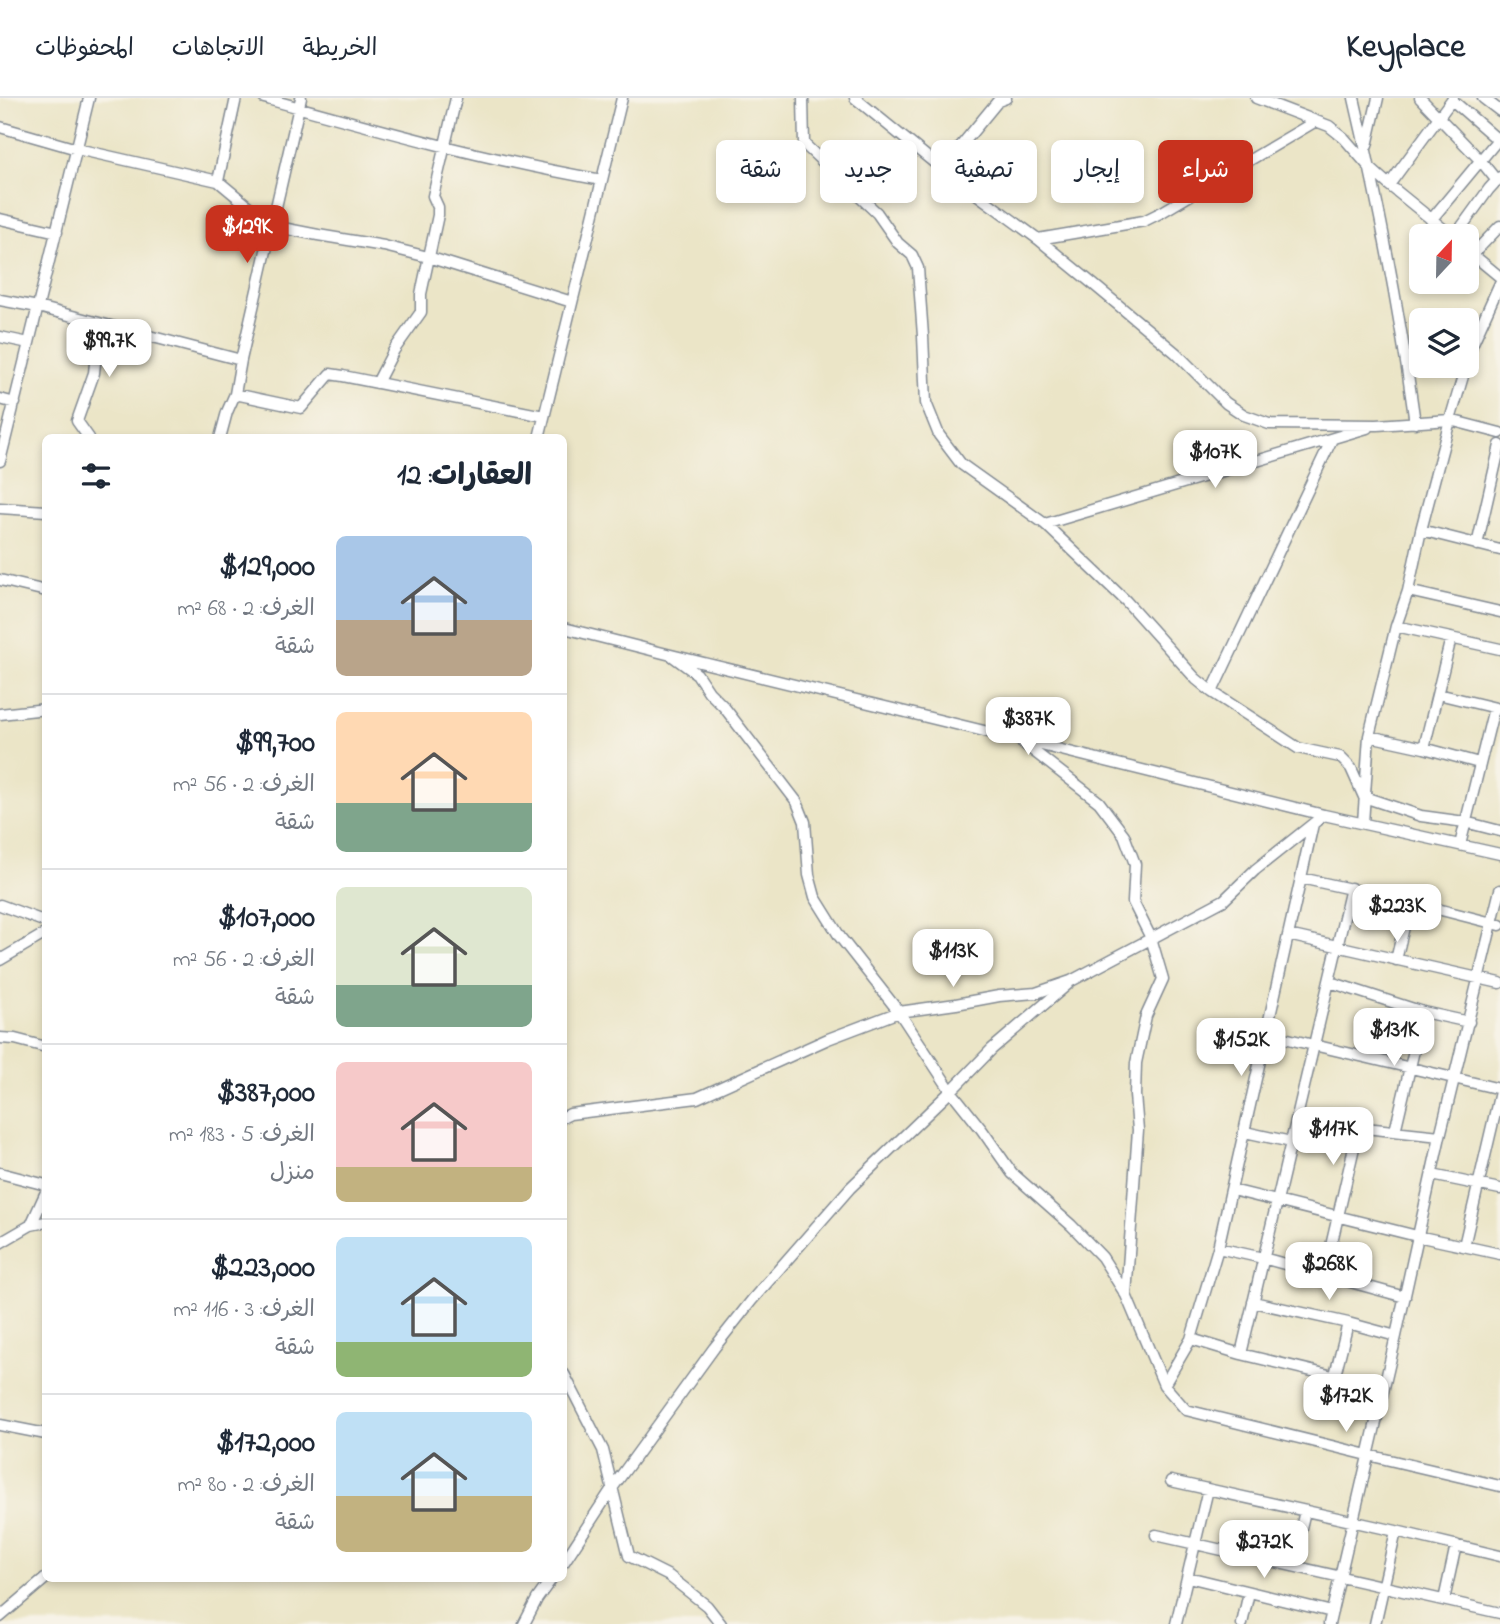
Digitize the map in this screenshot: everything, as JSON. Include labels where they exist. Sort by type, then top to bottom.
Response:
[{"type":"street","points":[[1,457],[89,98]]},
{"type":"street","points":[[218,181],[236,98]]},
{"type":"street","points":[[264,98],[300,103],[444,147],[542,170],[602,180]]},
{"type":"street","points":[[377,383],[394,350],[421,312],[421,294],[438,215],[433,196],[456,98]]},
{"type":"street","points":[[540,434],[622,98]]},
{"type":"street","points":[[803,98],[804,144],[877,214],[898,243],[912,256],[918,268],[926,403],[939,436],[961,464],[1045,524],[1126,601],[1196,679],[1298,748],[1340,757],[1351,768],[1364,797],[1421,816],[1465,822],[1500,831]]},
{"type":"street","points":[[855,98],[931,160]]},
{"type":"street","points":[[966,140],[998,101],[1006,98]]},
{"type":"street","points":[[1256,98],[1329,126],[1344,138],[1371,169],[1437,224]]},
{"type":"street","points":[[1353,98],[1371,169],[1405,352],[1415,423]]},
{"type":"street","points":[[1366,150],[1378,98]]},
{"type":"street","points":[[1419,98],[1498,179],[1462,224]]},
{"type":"street","points":[[1483,98],[1500,111]]},
{"type":"street","points":[[1389,185],[1452,99],[1499,138],[1432,220]]},
{"type":"street","points":[[221,434],[226,412],[235,394],[300,103]]},
{"type":"street","points":[[1038,239],[1144,221],[1316,121]]},
{"type":"street","points":[[0,127],[77,149],[218,181],[272,226],[384,246],[428,257],[572,302]]},
{"type":"street","points":[[989,203],[1038,239],[1176,353],[1226,403],[1244,415],[1269,424],[1377,425],[1450,420],[1500,433]]},
{"type":"street","points":[[0,219],[57,232]]},
{"type":"street","points":[[1479,244],[1500,226]]},
{"type":"street","points":[[1479,259],[1500,277]]},
{"type":"street","points":[[1479,330],[1500,283]]},
{"type":"street","points":[[0,300],[38,307],[241,360]]},
{"type":"street","points":[[86,434],[77,421],[94,373],[99,324]]},
{"type":"street","points":[[0,337],[29,343]]},
{"type":"street","points":[[235,394],[301,408],[330,374],[544,416]]},
{"type":"street","points":[[1363,823],[1369,736],[1462,378]]},
{"type":"street","points":[[0,399],[15,402]]},
{"type":"street","points":[[1045,524],[1377,425]]},
{"type":"street","points":[[1212,692],[1332,439]]},
{"type":"street","points":[[1477,545],[1495,490],[1500,445]]},
{"type":"street","points":[[0,508],[42,511]]},
{"type":"street","points":[[1421,530],[1500,550]]},
{"type":"street","points":[[0,580],[42,590]]},
{"type":"street","points":[[1408,591],[1500,612]]},
{"type":"street","points":[[1396,626],[1500,649]]},
{"type":"street","points":[[567,629],[1324,815],[1500,855]]},
{"type":"street","points":[[1424,748],[1451,638]]},
{"type":"street","points":[[671,656],[697,674],[797,802],[806,822],[809,875],[815,897],[840,937],[899,1012],[951,1091],[1012,1173],[1071,1225],[1102,1257],[1126,1296],[1164,1385],[1186,1409],[1500,1486]]},
{"type":"street","points":[[1438,694],[1497,709],[1479,763],[1460,845]]},
{"type":"street","points":[[0,714],[42,709]]},
{"type":"street","points":[[1369,736],[1479,763]]},
{"type":"street","points":[[1017,738],[1099,802],[1124,835],[1135,864],[1133,901],[1151,938],[1163,979],[1146,1016],[1136,1063],[1138,1130],[1126,1296]]},
{"type":"street","points":[[567,1116],[697,1098],[828,1039],[899,1012],[999,996],[1036,993],[1071,981],[1224,900],[1255,870],[1324,815]]},
{"type":"street","points":[[1164,1385],[1191,1339],[1218,1248],[1313,824]]},
{"type":"street","points":[[1301,877],[1496,924]]},
{"type":"street","points":[[1241,1353],[1351,888]]},
{"type":"street","points":[[1188,1577],[1249,1592],[1331,1618],[1440,1136],[1479,978],[1496,924],[1500,890]]},
{"type":"street","points":[[1396,960],[1410,902]]},
{"type":"street","points":[[0,905],[42,921]]},
{"type":"street","points":[[0,960],[42,935]]},
{"type":"street","points":[[1288,935],[1500,983]]},
{"type":"street","points":[[567,1557],[613,1488],[752,1300],[850,1188],[992,1049],[1071,981]]},
{"type":"street","points":[[1330,982],[1423,1012],[1469,1022]]},
{"type":"street","points":[[1395,1131],[1423,1012]]},
{"type":"street","points":[[1267,1034],[1455,1077],[1500,1090],[1464,1245]]},
{"type":"street","points":[[0,1038],[42,1046]]},
{"type":"street","points":[[1245,1132],[1305,1145],[1338,1125],[1440,1136]]},
{"type":"street","points":[[1324,1276],[1359,1126]]},
{"type":"street","points":[[0,1173],[42,1184]]},
{"type":"street","points":[[1432,1175],[1500,1189]]},
{"type":"street","points":[[1232,1190],[1500,1254]]},
{"type":"street","points":[[0,1243],[41,1224]]},
{"type":"street","points":[[1218,1248],[1405,1297]]},
{"type":"street","points":[[1253,1302],[1396,1336]]},
{"type":"street","points":[[1335,1375],[1348,1323]]},
{"type":"street","points":[[1191,1339],[1383,1388]]},
{"type":"street","points":[[567,1380],[603,1450],[629,1556],[669,1576],[706,1606],[721,1624]]},
{"type":"street","points":[[0,1425],[42,1433]]},
{"type":"street","points":[[1171,1481],[1500,1556]]},
{"type":"street","points":[[1177,1624],[1208,1489]]},
{"type":"street","points":[[1292,1566],[1305,1511]]},
{"type":"street","points":[[1375,1624],[1396,1531]]},
{"type":"street","points":[[1156,1535],[1500,1613]]},
{"type":"street","points":[[1444,1600],[1456,1545]]},
{"type":"street","points":[[0,1617],[42,1581]]},
{"type":"street","points":[[524,1624],[549,1582]]},
{"type":"street","points":[[1242,1624],[1249,1592]]}]
